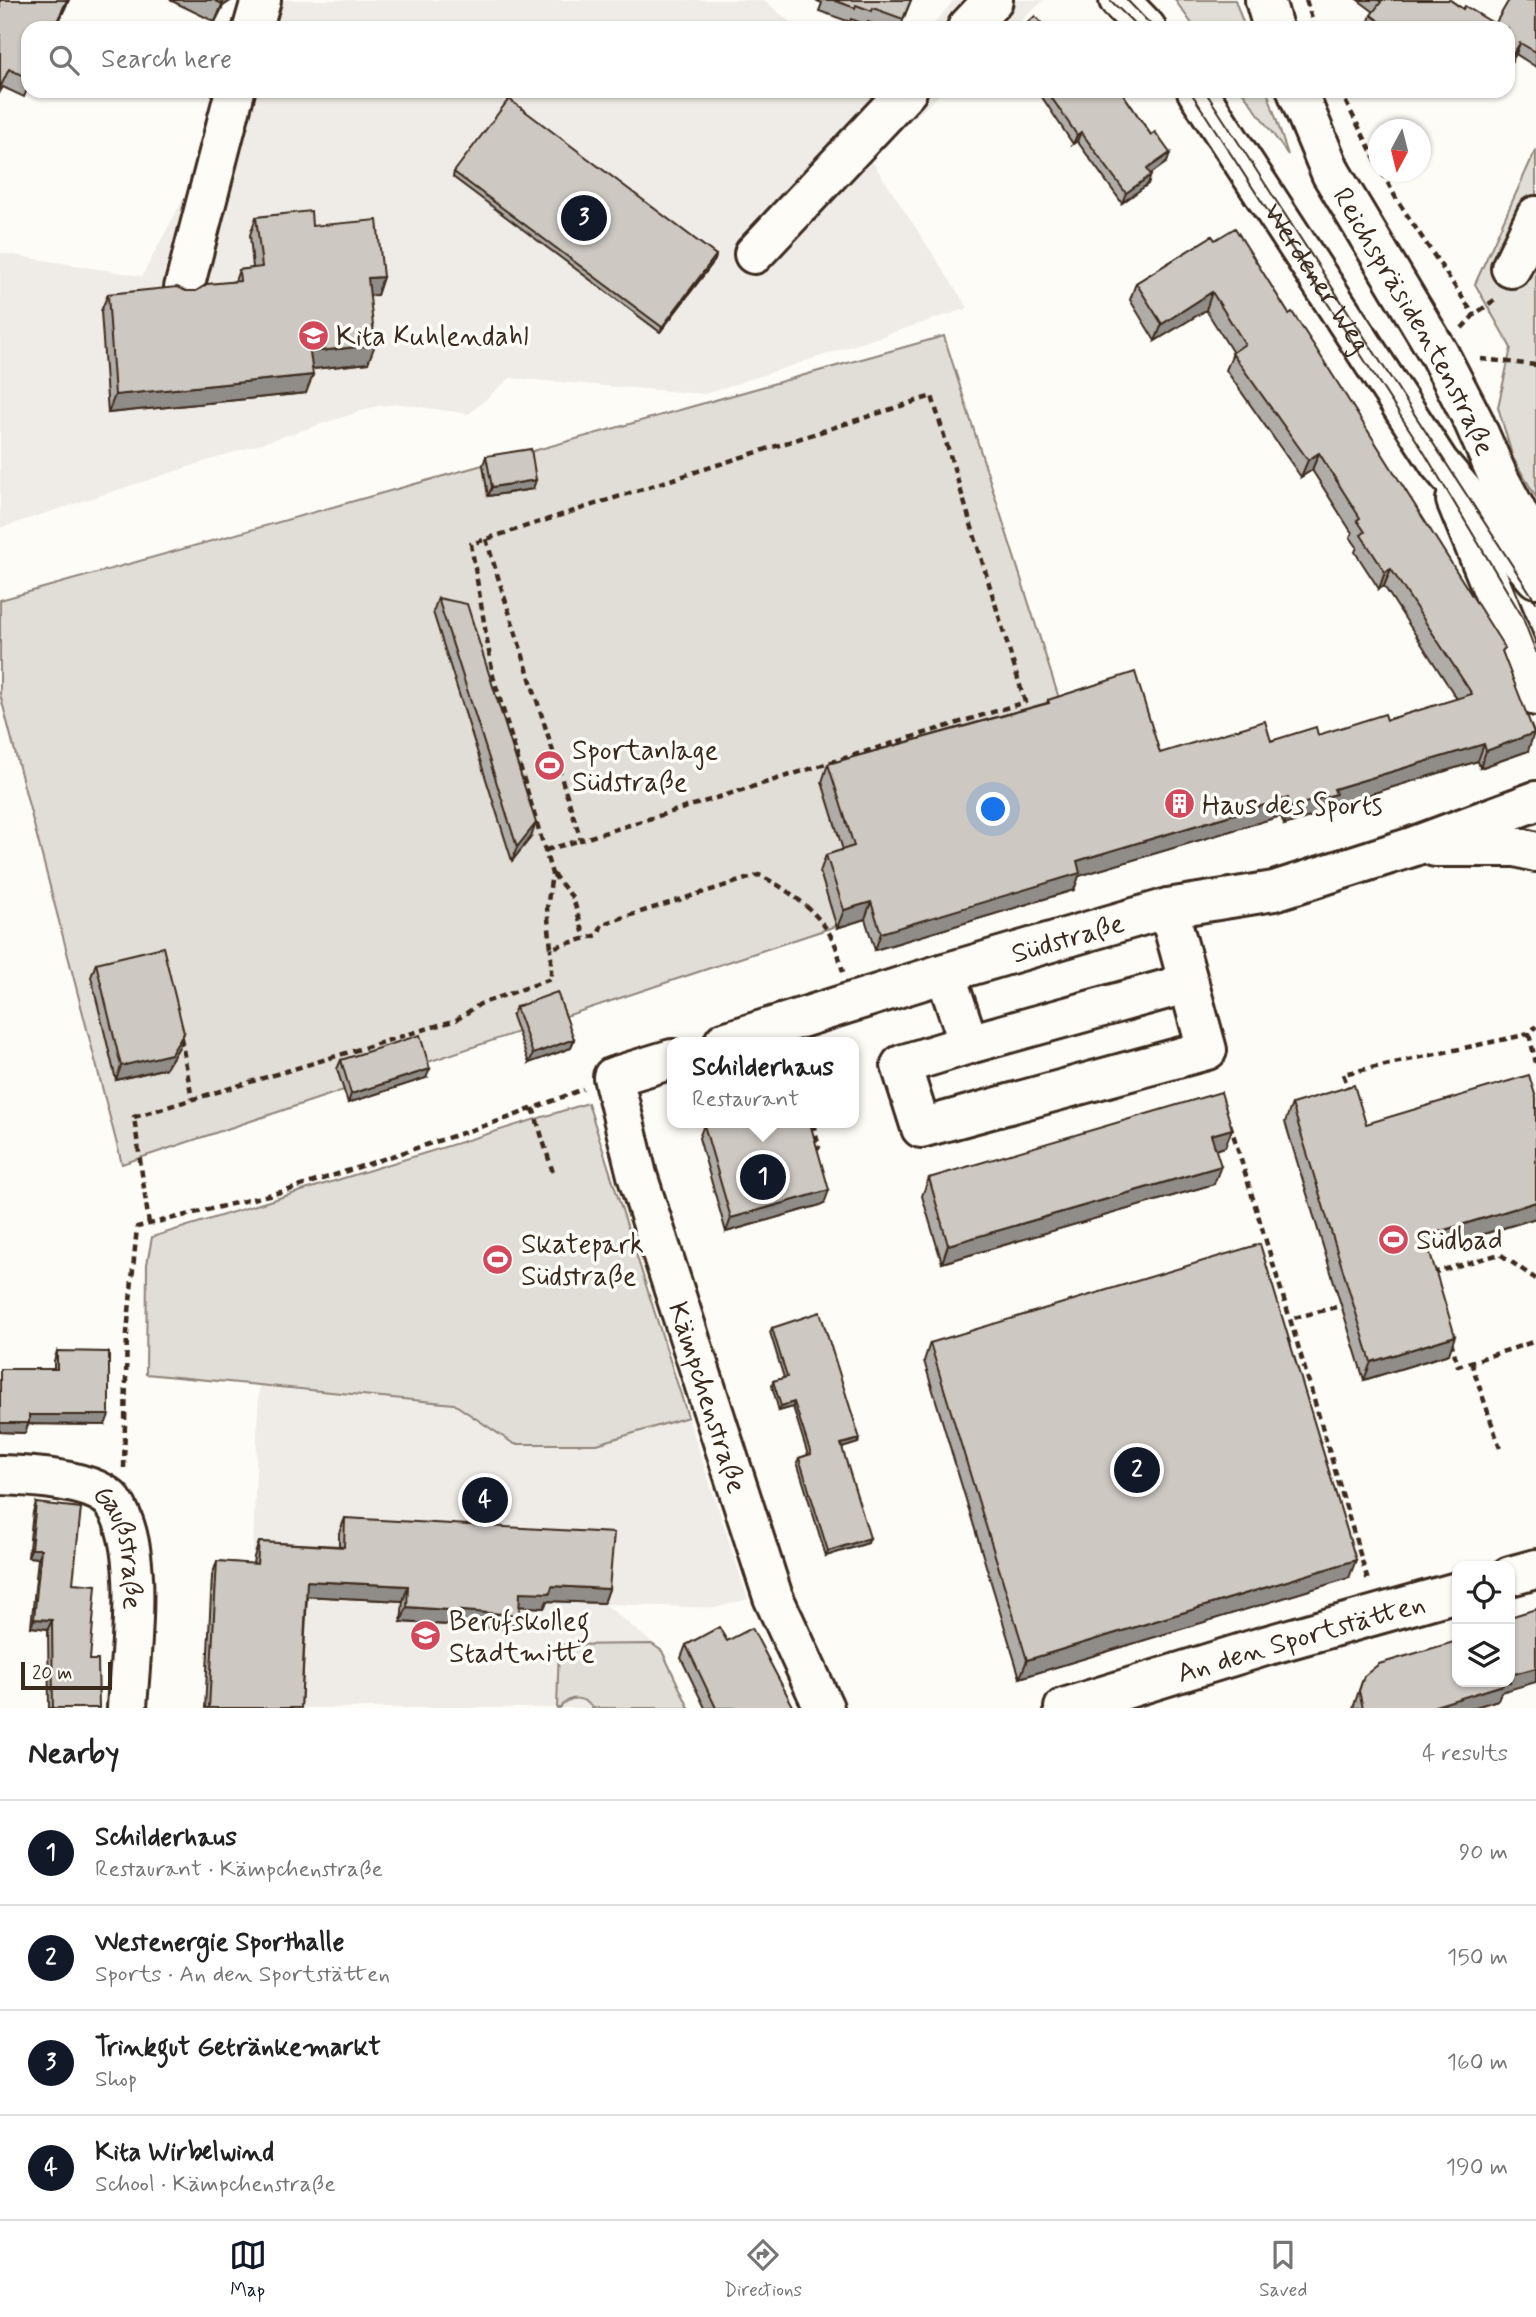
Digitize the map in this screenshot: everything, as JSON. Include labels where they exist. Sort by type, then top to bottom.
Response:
[{"type":"street","points":[[255,21],[261,0]]},
{"type":"street","points":[[974,21],[993,0]]},
{"type":"street","points":[[1119,0],[1139,21]]},
{"type":"street","points":[[1265,0],[1271,21]]},
{"type":"street","points":[[184,288],[233,98]]},
{"type":"street","points":[[754,254],[900,98]]},
{"type":"street","name":"Werdener Weg","points":[[1202,98],[1439,463],[1536,578]]},
{"type":"street","name":"Reichspräsidentenstraße","points":[[1300,98],[1331,173],[1439,354],[1473,420],[1498,477],[1536,548]]},
{"type":"street","points":[[1511,268],[1536,216]]},
{"type":"street","name":"Werdener Weg","points":[[1439,463],[1536,696]]},
{"type":"street","name":"Südstraße","points":[[740,1037],[945,973],[1168,908],[1274,891],[1412,847],[1536,800]]},
{"type":"street","name":"Südstraße","points":[[1412,847],[1516,847],[1536,852]]},
{"type":"street","points":[[1168,908],[1189,983],[1207,1050],[921,1129],[901,1065],[1189,983]]},
{"type":"street","points":[[945,973],[969,1044]]},
{"type":"street","points":[[612,1077],[667,1060]]},
{"type":"street","name":"Kämpchenstraße","points":[[612,1077],[637,1175],[773,1597],[824,1708]]},
{"type":"street","name":"Gaußstraße","points":[[0,1475],[38,1476],[88,1486],[112,1501],[130,1539],[133,1598],[127,1708]]},
{"type":"street","points":[[1515,1575],[1536,1569]]},
{"type":"street","name":"An den Sportstätten","points":[[1064,1708],[1265,1646],[1452,1593]]},
{"type":"path","points":[[1306,0],[1313,21]]},
{"type":"path","points":[[1344,98],[1368,145]]},
{"type":"path","points":[[1387,182],[1474,315]]},
{"type":"path","points":[[1439,354],[1536,365]]},
{"type":"path","points":[[149,1224],[134,1117],[456,1020],[480,1004],[551,979],[547,908],[552,874],[493,676],[471,544],[932,396],[1026,702],[546,850]]},
{"type":"path","points":[[486,539],[581,840]]},
{"type":"path","points":[[552,874],[573,898],[584,939]]},
{"type":"path","points":[[551,948],[598,935],[602,924],[759,875],[813,912],[834,940],[852,1002]]},
{"type":"path","points":[[1353,1101],[1343,1074],[1529,1034],[1536,1027]]},
{"type":"path","points":[[179,1031],[192,1099]]},
{"type":"path","points":[[1529,1034],[1536,1063]]},
{"type":"path","points":[[112,1501],[124,1477],[127,1333],[137,1227],[289,1190],[533,1108],[612,1077]]},
{"type":"path","points":[[533,1108],[554,1176]]},
{"type":"path","points":[[1228,1119],[1378,1615]]},
{"type":"path","points":[[808,1150],[819,1147],[814,1128]]},
{"type":"path","points":[[1421,1276],[1500,1254],[1536,1279]]},
{"type":"path","points":[[1290,1320],[1336,1307]]},
{"type":"path","points":[[1451,1339],[1458,1366],[1536,1341]]},
{"type":"path","points":[[1471,1362],[1500,1448]]},
{"type":"shaded area","points":[[261,0],[764,0],[789,21],[255,21]]},
{"type":"shaded area","points":[[954,0],[1044,0],[1021,21],[936,21]]},
{"type":"shaded area","points":[[1175,0],[1235,0],[1242,21],[1190,21]]},
{"type":"shaded area","name":"Kita Kuhlendahl","points":[[232,98],[936,98],[870,158],[968,308],[705,394],[510,378],[469,414],[401,404],[377,406],[0,528],[0,253],[142,276],[191,184]]},
{"type":"shaded area","points":[[1247,98],[1269,98],[1288,155]]},
{"type":"shaded area","points":[[1536,149],[1536,497],[1513,458],[1498,407],[1511,348],[1475,284]]},
{"type":"shaded area","name":"Sportanlage Südstraße","points":[[944,336],[1103,837],[122,1164],[0,694],[0,600]]},
{"type":"shaded area","points":[[588,1103],[688,1417],[597,1444],[514,1444],[454,1404],[146,1374],[147,1264],[152,1237]]},
{"type":"shaded area","points":[[259,1385],[454,1404],[514,1444],[597,1444],[688,1417],[748,1599],[715,1608],[605,1604],[662,1651],[689,1708],[205,1708],[212,1576],[252,1578]]},
{"type":"shaded area","points":[[652,1644],[662,1651],[689,1708],[593,1708],[581,1699],[572,1699],[557,1708],[559,1645]]},
{"type":"building","points":[[0,0],[67,0],[57,21],[21,21],[21,75],[9,69],[0,88]]},
{"type":"building","points":[[833,0],[911,0],[903,19],[873,8],[872,11],[856,5],[855,8]]},
{"type":"building","points":[[1378,0],[1450,0],[1490,21],[1379,21],[1371,15],[1381,2]]},
{"type":"building","points":[[1509,0],[1536,0],[1536,52],[1520,43],[1515,51],[1515,21],[1497,21]]},
{"type":"building","points":[[1052,98],[1126,98],[1151,135],[1155,132],[1170,153],[1147,169],[1151,175],[1126,193],[1081,132],[1077,135]]},
{"type":"building","points":[[509,99],[716,255],[662,327],[454,172]]},
{"type":"building","points":[[311,211],[312,226],[377,220],[383,277],[368,278],[375,345],[310,352],[313,375],[115,395],[108,294],[177,287],[196,291],[207,284],[240,281],[239,270],[262,267],[256,217]]},
{"type":"building","points":[[1235,228],[1289,314],[1292,312],[1315,347],[1505,648],[1502,651],[1534,733],[1486,751],[1484,744],[1334,789],[1336,794],[1291,807],[1288,798],[1077,861],[1080,873],[881,933],[871,902],[844,910],[826,855],[854,846],[828,764],[1049,703],[1048,700],[1135,672],[1160,753],[1265,721],[1271,741],[1316,727],[1318,735],[1385,714],[1387,720],[1472,694],[1391,569],[1385,572],[1361,535],[1365,532],[1357,520],[1360,518],[1319,453],[1308,460],[1232,353],[1245,344],[1212,292],[1162,324],[1136,283],[1212,236],[1215,240]]},
{"type":"building","points":[[531,449],[536,480],[492,487],[486,456]]},
{"type":"building","points":[[438,598],[467,604],[536,823],[517,847]]},
{"type":"building","points":[[163,947],[184,1033],[171,1054],[121,1066],[96,963]]},
{"type":"building","points":[[557,992],[574,1039],[533,1054],[516,1007]]},
{"type":"building","points":[[420,1035],[430,1069],[351,1094],[341,1060]]},
{"type":"building","name":"Südbad","points":[[1529,1075],[1536,1098],[1536,1202],[1425,1236],[1455,1336],[1371,1362],[1292,1104],[1354,1085],[1366,1124]]},
{"type":"building","points":[[1221,1092],[1232,1129],[1211,1135],[1221,1166],[948,1245],[929,1178]]},
{"type":"building","points":[[705,1128],[811,1128],[829,1190],[731,1218]]},
{"type":"building","points":[[1260,1244],[1356,1560],[1027,1660],[930,1343]]},
{"type":"building","points":[[820,1312],[860,1439],[841,1444],[870,1538],[828,1551],[799,1458],[811,1454],[794,1402],[781,1406],[773,1381],[787,1377],[772,1328]]},
{"type":"building","points":[[57,1351],[109,1352],[109,1415],[29,1415],[29,1423],[0,1423],[0,1369],[57,1369]]},
{"type":"building","points":[[36,1503],[81,1508],[73,1583],[96,1585],[90,1660],[98,1660],[99,1708],[53,1708],[52,1620],[34,1619],[41,1549],[31,1549]]},
{"type":"building","points":[[345,1518],[614,1533],[609,1589],[552,1586],[550,1593],[520,1592],[519,1615],[407,1607],[408,1586],[307,1581],[301,1708],[209,1708],[217,1561],[257,1564],[259,1542],[344,1547]]},
{"type":"building","points":[[1536,1609],[1536,1668],[1515,1674],[1515,1624],[1515,1615]]},
{"type":"building","points":[[719,1627],[727,1641],[752,1628],[794,1708],[716,1708],[686,1645]]},
{"type":"building","points":[[1452,1642],[1452,1687],[1497,1687],[1429,1708],[1363,1708],[1359,1691],[1364,1676],[1379,1664]]},
{"type":"tram line","points":[[1110,0],[1132,21]]},
{"type":"tram line","points":[[1127,0],[1147,21]]},
{"type":"tram line","points":[[1195,98],[1422,449],[1522,616],[1536,652]]},
{"type":"tram line","points":[[1210,98],[1536,602]]},
{"type":"place","name":"Trinkgut Getränkemarkt","points":[[584,218]]},
{"type":"place","name":"Kita Kuhlendahl","points":[[313,335]]},
{"type":"place","name":"Sportanlage Südstraße","points":[[549,765]]},
{"type":"place","name":"Haus des Sports","points":[[1179,804]]},
{"type":"place","name":"Schilderhaus","points":[[763,1177]]},
{"type":"place","name":"Südbad","points":[[1393,1239]]},
{"type":"place","name":"Skatepark Südstraße","points":[[498,1259]]},
{"type":"place","name":"Westenergie Sporthalle","points":[[1137,1470]]},
{"type":"place","name":"Kita Wirbelwind","points":[[485,1500]]},
{"type":"place","name":"Berufskolleg Stadtmitte","points":[[426,1636]]}]
